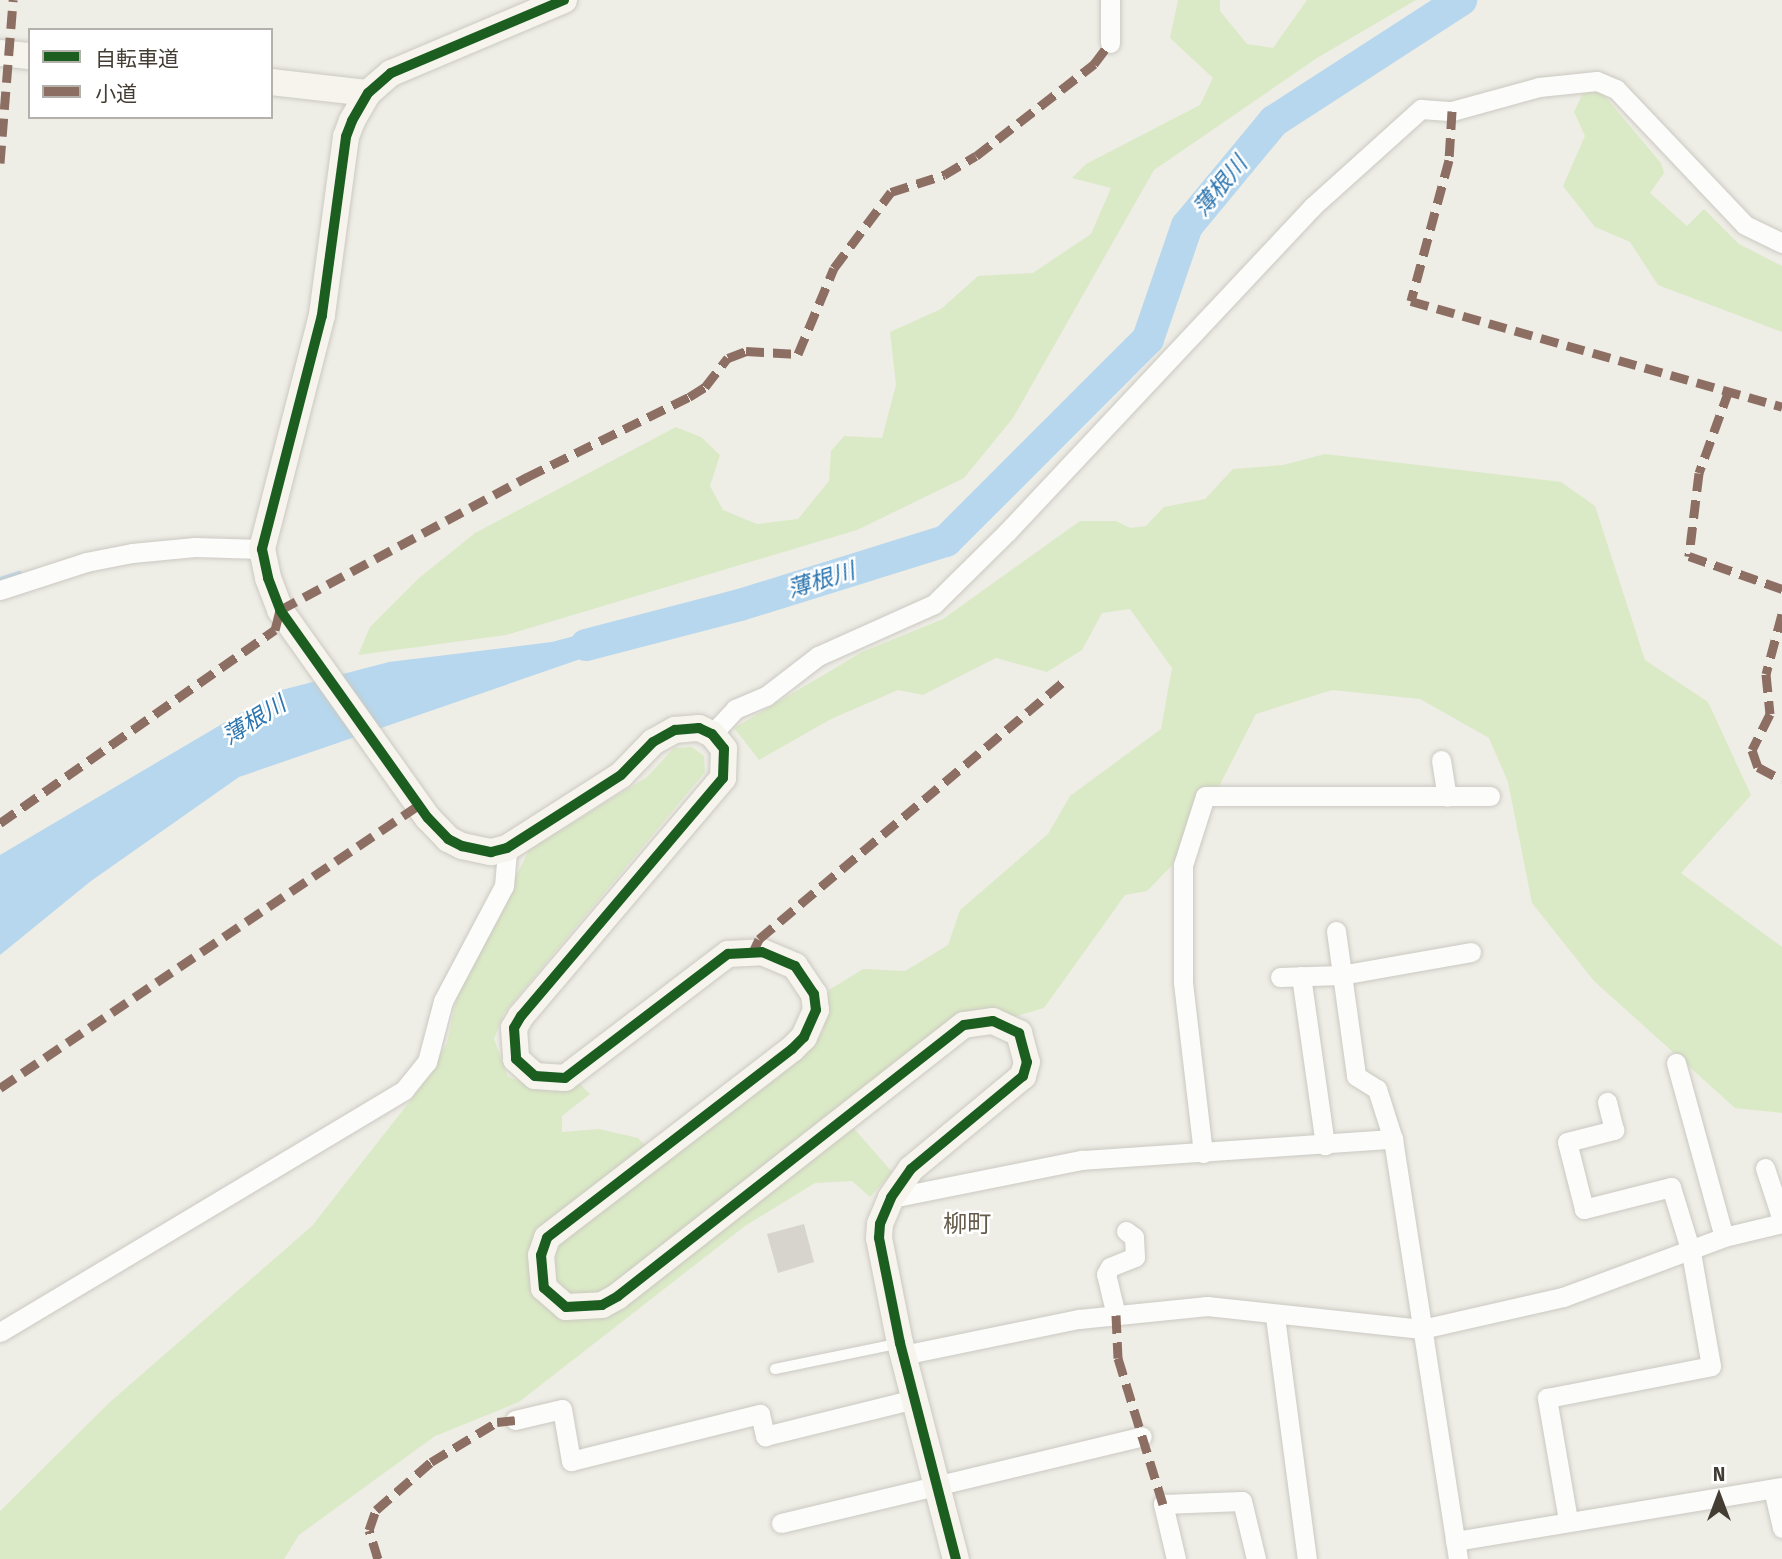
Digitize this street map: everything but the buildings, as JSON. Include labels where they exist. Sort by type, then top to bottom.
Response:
[{"type":"street","points":[[565,0],[391,73],[368,93],[346,137],[322,314],[262,549],[281,610],[433,824],[448,839],[476,851],[507,848],[631,768],[664,735],[688,728],[712,734],[724,749],[723,778],[521,1016],[514,1028],[516,1059],[536,1076],[565,1078],[728,954],[762,953],[795,966],[814,994],[816,1010],[804,1037],[792,1049],[547,1238],[541,1255],[544,1288],[566,1307],[602,1305],[618,1296],[964,1025],[978,1021],[1007,1025],[1019,1033],[1025,1048],[1023,1076],[939,1142],[891,1198],[879,1238],[902,1349],[956,1559]]},
{"type":"street","points":[[1110,0],[1110,43]]},
{"type":"street","points":[[0,53],[28,56]]},
{"type":"street","points":[[712,734],[734,709],[766,696],[818,656],[934,604],[1007,533],[1312,207],[1421,109],[1452,111],[1539,87],[1597,81],[1616,89],[1745,225],[1782,243]]},
{"type":"street","points":[[273,82],[368,93]]},
{"type":"street","points":[[0,590],[86,562],[132,553],[195,547],[262,549]]},
{"type":"street","points":[[1441,760],[1447,797]]},
{"type":"street","points":[[1203,1153],[1183,982],[1183,917],[1184,865],[1205,796],[1490,796]]},
{"type":"street","points":[[0,1332],[404,1090],[428,1062],[443,1001],[504,886],[507,848]]},
{"type":"street","points":[[1336,931],[1356,1076],[1377,1089],[1392,1139],[1457,1550],[1568,1520],[1778,1488],[1782,1528]]},
{"type":"street","points":[[1280,977],[1340,975],[1471,953]]},
{"type":"street","points":[[1301,976],[1325,1145]]},
{"type":"street","points":[[1676,1063],[1724,1237]]},
{"type":"street","points":[[1568,1520],[1546,1398],[1711,1366],[1690,1252],[1671,1187],[1584,1209],[1567,1142],[1614,1130],[1607,1102]]},
{"type":"street","points":[[891,1198],[1083,1160],[1392,1139]]},
{"type":"street","points":[[902,1349],[1116,1315],[1207,1306],[1275,1317],[1423,1329],[1563,1297],[1690,1252],[1724,1237],[1782,1222],[1765,1168]]},
{"type":"street","points":[[1116,1315],[1106,1274],[1110,1267],[1135,1257],[1134,1237],[1126,1231]]},
{"type":"street","points":[[1275,1317],[1307,1559]]},
{"type":"street","points":[[514,1420],[562,1409],[571,1461],[760,1414],[765,1436],[915,1399]]},
{"type":"street","points":[[780,1523],[937,1488],[1142,1436]]},
{"type":"street","points":[[1176,1559],[1163,1504],[1242,1501],[1256,1559]]},
{"type":"lane","points":[[775,1369],[902,1349]]},
{"type":"green space","points":[[1178,0],[1220,0],[1220,11],[1247,44],[1273,48],[1307,0],[1416,0],[1317,58],[1154,170],[1013,418],[964,478],[857,530],[506,635],[358,655],[370,627],[419,578],[475,533],[676,427],[701,437],[720,455],[710,486],[723,510],[757,524],[798,519],[829,481],[831,451],[844,436],[882,438],[896,385],[890,332],[941,309],[978,276],[1033,273],[1091,234],[1111,188],[1072,178],[1086,164],[1200,105],[1213,78],[1170,38]]},
{"type":"green space","points":[[1598,88],[1661,163],[1664,173],[1650,193],[1687,226],[1704,209],[1739,244],[1782,266],[1782,332],[1658,285],[1630,242],[1595,227],[1563,186],[1585,136],[1574,112],[1582,95]]},
{"type":"green space","points":[[1325,454],[1561,482],[1595,506],[1645,660],[1708,702],[1751,795],[1681,873],[1782,947],[1782,1113],[1735,1108],[1594,981],[1532,903],[1508,782],[1489,738],[1420,699],[1332,690],[1256,714],[1186,851],[1147,891],[1125,895],[1044,1008],[1010,1018],[996,1014],[614,1289],[583,1299],[561,1292],[552,1270],[559,1243],[805,1053],[823,1032],[829,990],[863,969],[905,971],[948,945],[960,910],[1048,834],[1070,796],[1161,729],[1172,668],[1130,609],[1102,613],[1082,650],[1047,672],[996,658],[923,695],[898,690],[831,719],[759,760],[734,728],[862,652],[943,619],[1080,521],[1116,521],[1130,528],[1146,526],[1164,507],[1205,499],[1233,469],[1283,465]]},
{"type":"green space","points":[[692,747],[704,756],[705,772],[504,1013],[494,1039],[508,1077],[551,1092],[578,1082],[590,1094],[562,1116],[562,1132],[599,1129],[638,1138],[647,1147],[534,1235],[529,1253],[531,1293],[564,1316],[587,1317],[850,1124],[892,1172],[870,1197],[852,1181],[815,1183],[745,1226],[519,1402],[435,1436],[299,1535],[284,1559],[0,1559],[0,1511],[110,1402],[312,1226],[421,1087],[447,1043],[457,996],[529,850],[647,777],[674,748]]},
{"type":"water","points":[[634,620],[624,644],[239,777],[91,881],[0,955],[0,855],[278,691],[389,662],[552,642]]},
{"type":"waterway","name":"薄根川","points":[[586,645],[740,605],[946,541],[1148,339],[1187,226],[1274,121],[1461,0]]},
{"type":"waterway","points":[[0,579],[19,573]]},
{"type":"marked path","points":[[0,163],[13,0]]},
{"type":"marked path","points":[[0,823],[275,630],[280,610],[527,477],[689,397],[705,387],[728,358],[746,351],[798,354],[834,268],[891,192],[944,175],[976,156],[1094,64],[1110,43]]},
{"type":"marked path","points":[[1452,111],[1449,160],[1411,301],[1782,407]]},
{"type":"marked path","points":[[1729,390],[1699,473],[1689,556],[1782,589]]},
{"type":"marked path","points":[[1782,614],[1766,674],[1770,714],[1752,750],[1758,767],[1782,780]]},
{"type":"marked path","points":[[753,952],[759,939],[1065,680]]},
{"type":"marked path","points":[[0,1088],[419,805]]},
{"type":"marked path","points":[[1116,1315],[1118,1358],[1163,1504]]},
{"type":"marked path","points":[[378,1559],[369,1530],[376,1510],[431,1462],[497,1422],[515,1420]]},
{"type":"cycle path","points":[[564,0],[391,73],[368,93],[352,121],[346,137],[322,315],[262,549],[268,578],[280,610],[428,818],[448,839],[462,846],[491,852],[507,848],[621,775],[653,742],[675,730],[699,728],[712,734],[724,749],[723,778],[521,1016],[514,1028],[516,1059],[535,1076],[565,1078],[728,954],[762,952],[795,966],[814,994],[816,1010],[804,1037],[792,1049],[547,1238],[541,1255],[544,1288],[566,1307],[602,1305],[618,1296],[964,1025],[993,1021],[1019,1033],[1027,1062],[1023,1076],[911,1169],[891,1198],[880,1224],[879,1238],[900,1343],[956,1559]]},
{"type":"district","name":"柳町","points":[[967,1225]]}]
